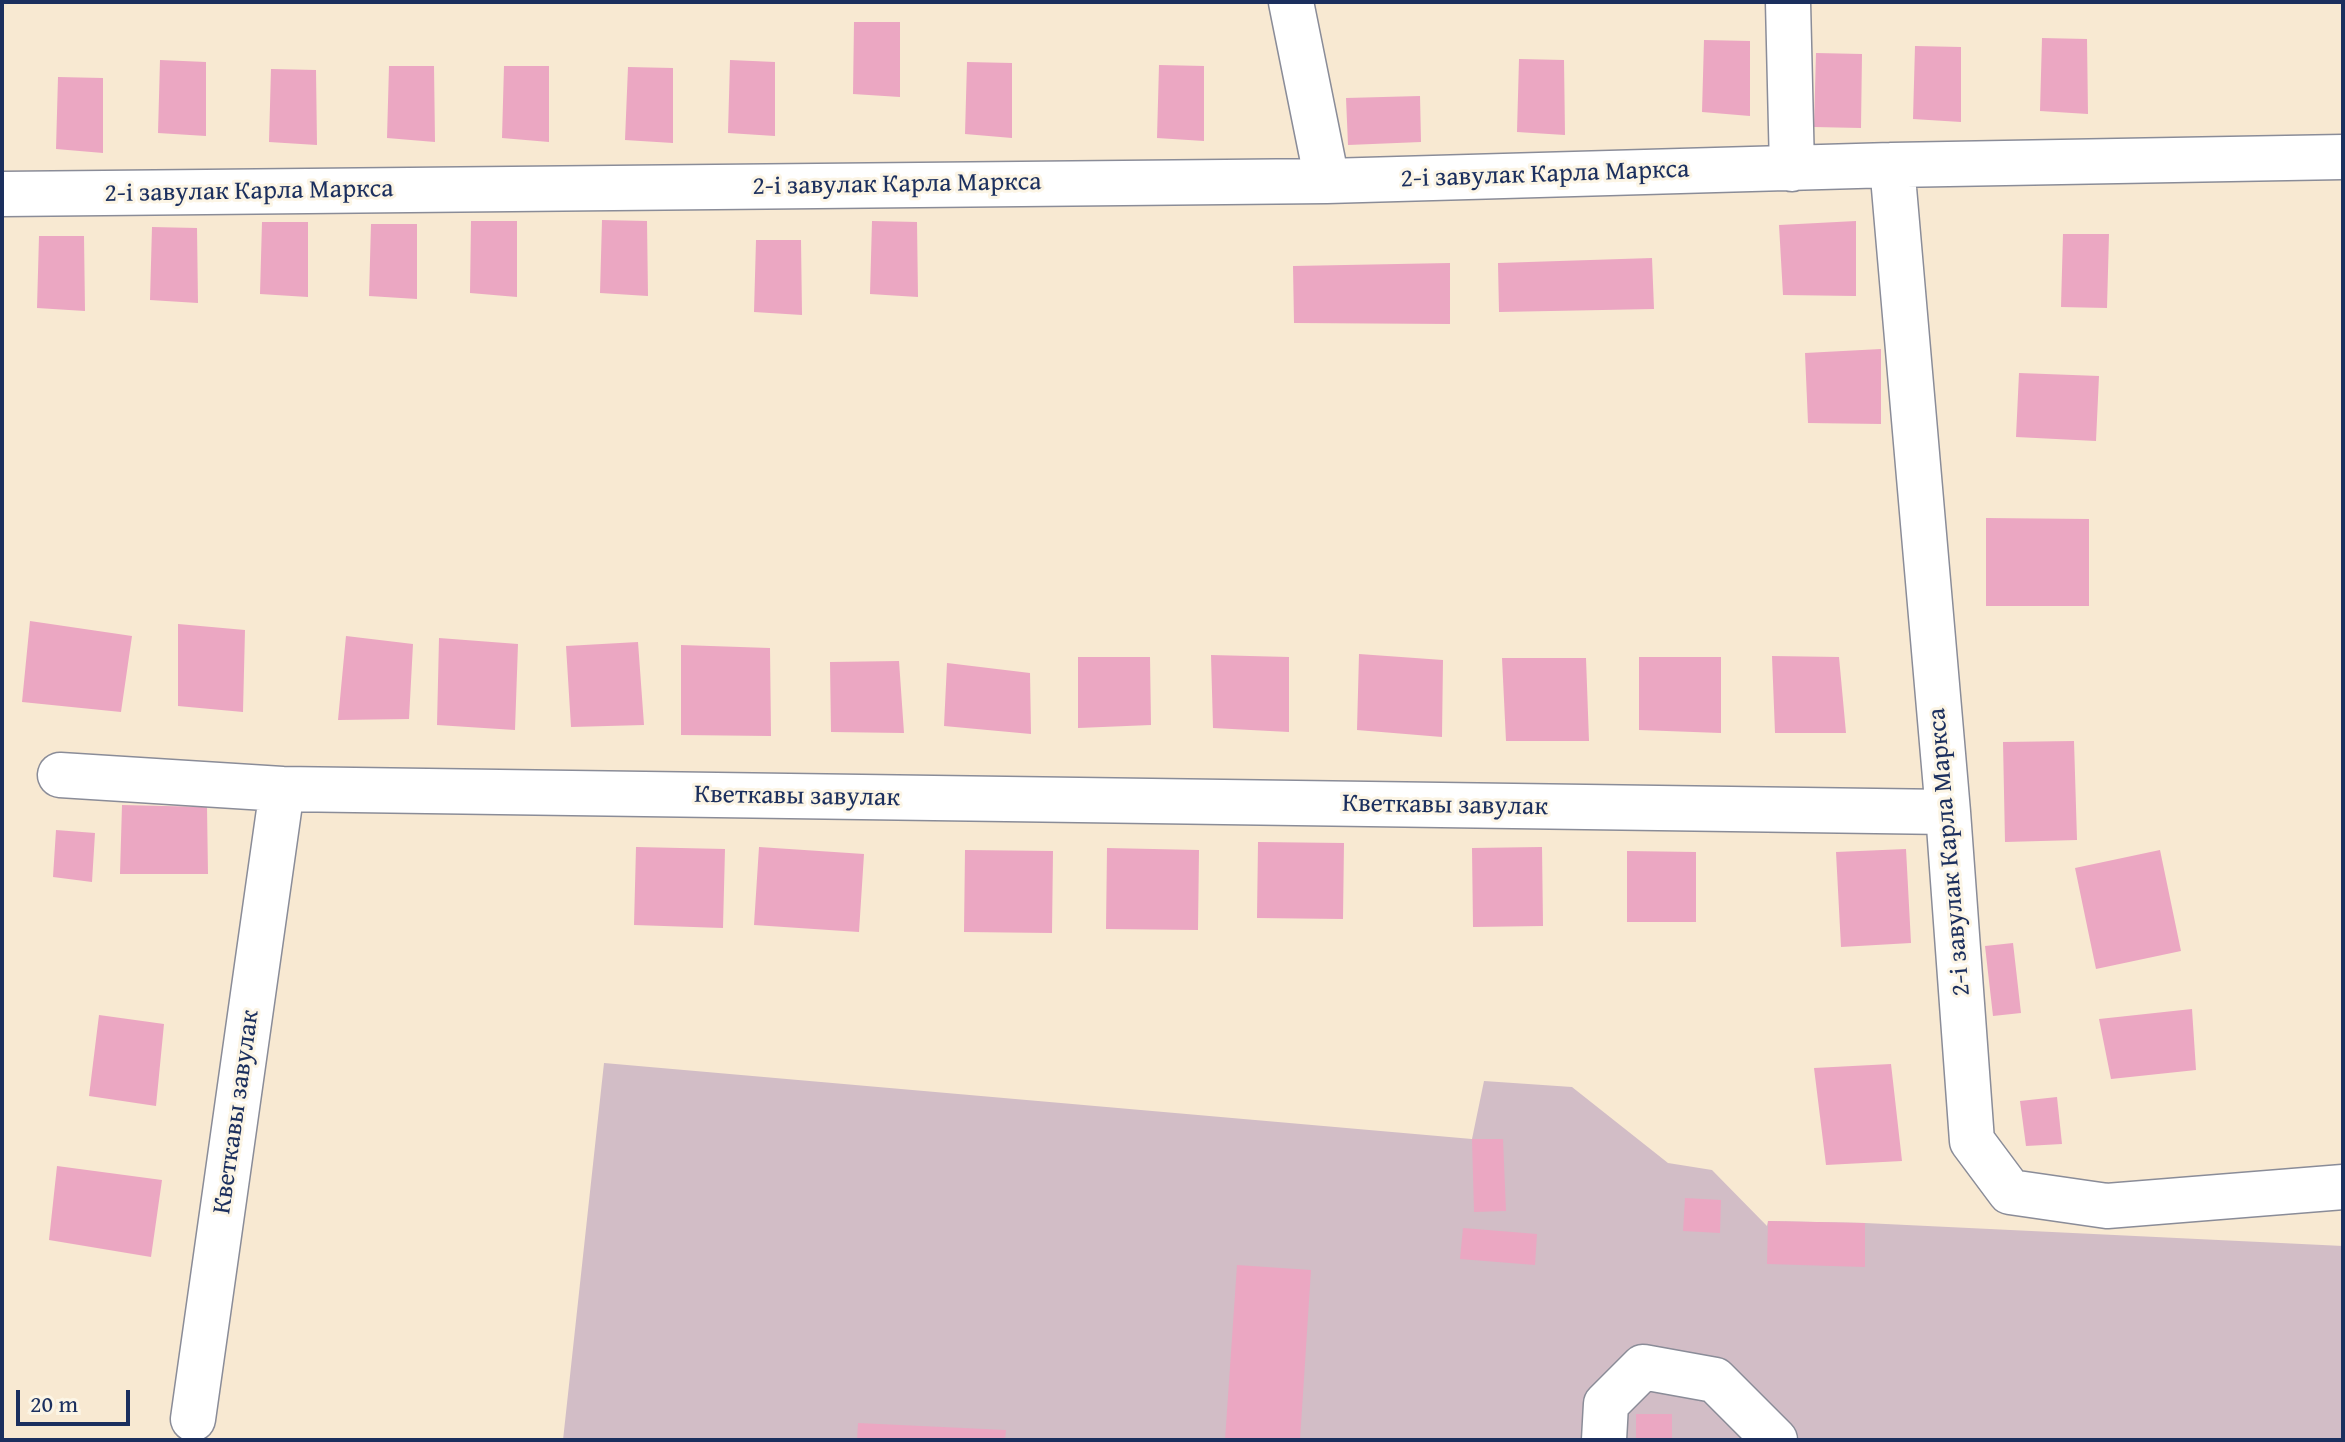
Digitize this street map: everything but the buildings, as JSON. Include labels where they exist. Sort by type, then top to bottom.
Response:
[{"type":"street","points":[[1291,2],[1327,181]]},
{"type":"street","points":[[1788,2],[1792,169]]},
{"type":"street","name":"2-і завулак Карла Маркса","points":[[2,194],[1327,181],[1892,165],[2343,157]]},
{"type":"street","name":"2-і завулак Карла Маркса","points":[[1892,165],[1948,812],[1972,1141],[2010,1192],[2107,1206],[2343,1187]]},
{"type":"street","points":[[60,775],[282,789]]},
{"type":"street","name":"Кветкавы завулак","points":[[193,1419],[282,789],[1948,812]]},
{"type":"street","points":[[1604,1440],[1606,1404],[1643,1367],[1715,1380],[1775,1440]]},
{"type":"shaded area","points":[[604,1063],[1472,1139],[1484,1081],[1572,1087],[1668,1163],[1712,1170],[1767,1226],[1768,1221],[1865,1223],[2343,1246],[2343,1440],[563,1440]]}]
